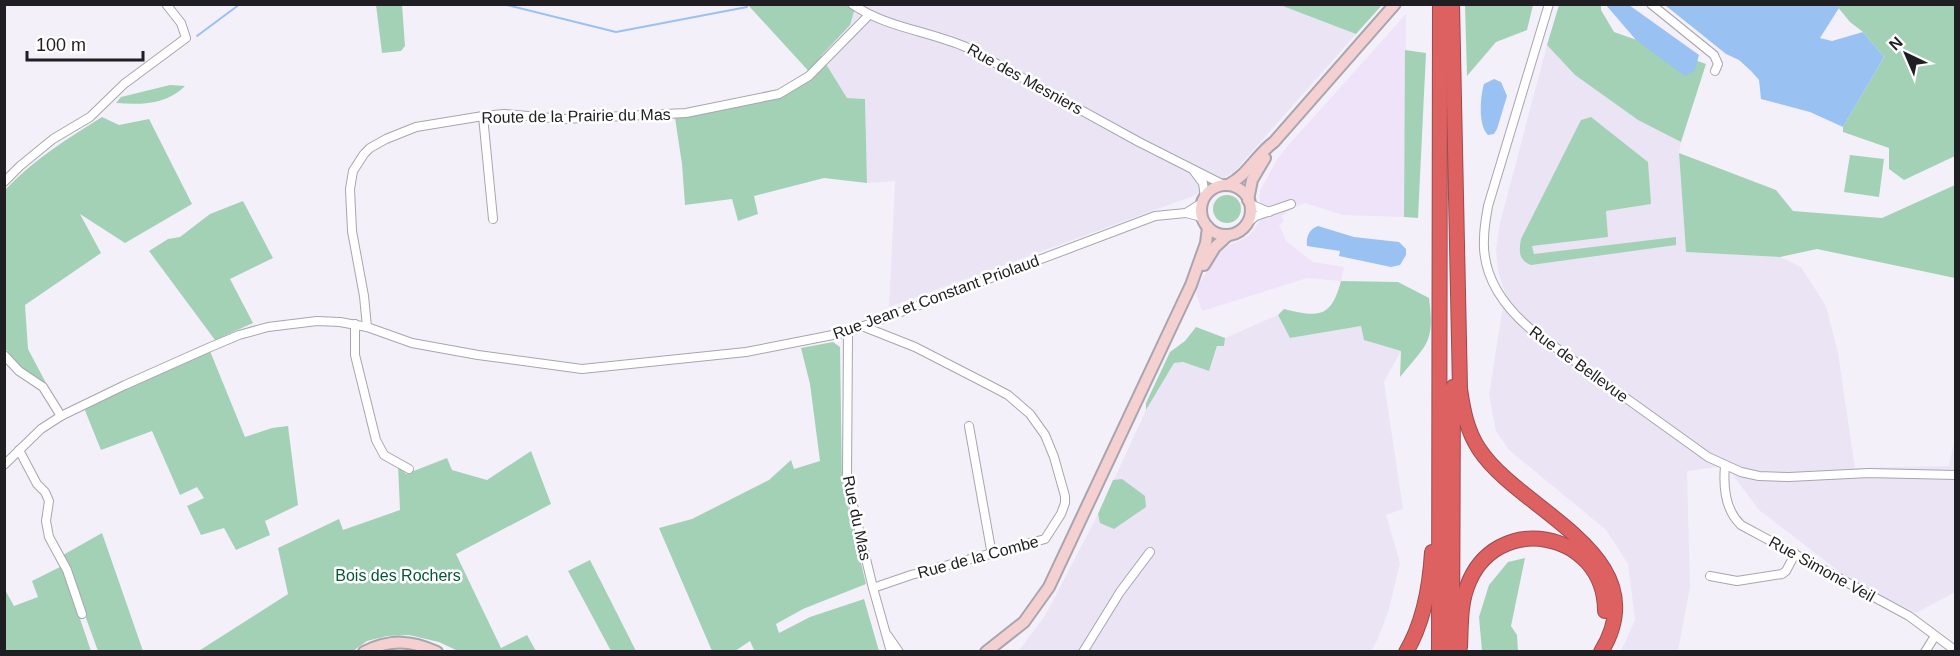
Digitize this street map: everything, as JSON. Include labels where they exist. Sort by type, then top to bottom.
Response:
[{"type":"highway","points":[[1439,651],[1440,4]]},
{"type":"highway","points":[[1452,4],[1452,651]]},
{"type":"highway","points":[[1453,112],[1460,389],[1468,427],[1479,449],[1495,469],[1578,538],[1602,566],[1614,592],[1615,609],[1612,629],[1601,651]]},
{"type":"highway","points":[[1406,651],[1415,633],[1428,593],[1432,559],[1441,391]]},
{"type":"highway","points":[[1460,651],[1462,615],[1467,588],[1472,577],[1490,554],[1502,546],[1520,540],[1538,538],[1553,540],[1568,546],[1582,556],[1594,569],[1602,584],[1605,616],[1602,630],[1590,651]]},
{"type":"street","points":[[4,182],[53,139],[90,117],[124,84],[186,38],[181,23],[166,4]]},
{"type":"street","name":"Rue des Mesniers","points":[[852,4],[869,15],[968,48],[1139,142],[1226,185]]},
{"type":"street","points":[[1246,224],[1255,173],[1274,142],[1395,4]]},
{"type":"street","name":"Rue de Bellevue","points":[[1550,4],[1488,206],[1484,240],[1490,275],[1499,295],[1510,310],[1534,332],[1708,457],[1725,466],[1759,476],[1880,473],[1956,475]]},
{"type":"street","points":[[1651,4],[1714,55],[1718,64],[1715,71]]},
{"type":"street","name":"Route de la Prairie du Mas","points":[[367,327],[364,296],[354,251],[350,207],[351,179],[359,160],[370,148],[403,131],[483,116],[504,114],[563,119],[686,114],[779,94],[809,76],[869,15]]},
{"type":"street","points":[[483,116],[493,219]]},
{"type":"street","points":[[1203,200],[1213,189],[1241,177],[1274,142]]},
{"type":"street","points":[[977,651],[990,648],[1024,622],[1048,588],[1191,285],[1206,243],[1206,224],[1201,212],[1203,183],[1191,167]]},
{"type":"street","points":[[1226,185],[1236,188],[1249,202],[1270,213]]},
{"type":"street","name":"Rue Jean et Constant Priolaud","points":[[1186,213],[1203,200]]},
{"type":"street","points":[[1191,285],[1215,247],[1228,235],[1241,230],[1256,216],[1292,204]]},
{"type":"street","name":"Rue Jean et Constant Priolaud","points":[[4,465],[41,429],[61,416],[135,380],[257,330],[281,324],[317,321],[355,324],[402,341],[582,369],[746,352],[848,332],[1155,216],[1186,213],[1198,216],[1206,224]]},
{"type":"street","points":[[1206,224],[1221,234],[1228,235]]},
{"type":"street","points":[[355,324],[355,356],[376,440],[384,455],[409,469]]},
{"type":"street","name":"Rue de la Combe","points":[[862,326],[915,347],[1008,395],[1024,407],[1045,435],[1065,496],[1061,514],[1045,539],[911,575],[873,588]]},
{"type":"street","name":"Rue du Mas","points":[[848,332],[846,361],[847,480],[891,651]]},
{"type":"street","points":[[4,355],[19,371],[43,387],[61,416]]},
{"type":"street","points":[[969,426],[992,555]]},
{"type":"street","points":[[19,450],[49,501],[46,521],[50,537],[67,570],[82,614]]},
{"type":"street","name":"Rue Simone Veil","points":[[1725,466],[1727,505],[1732,516],[1741,525],[1910,616],[1956,651]]},
{"type":"street","points":[[1083,651],[1120,592],[1150,552]]},
{"type":"street","points":[[1710,576],[1737,581],[1782,574],[1795,554]]},
{"type":"street","name":"Rue du Mas","points":[[884,629],[899,651]]},
{"type":"street","points":[[1925,651],[1935,636]]},
{"type":"street","points":[[364,651],[382,644],[405,641],[436,651]]},
{"type":"street","points":[[377,651],[404,647],[424,651]]},
{"type":"shaded area","points":[[856,4],[1280,5],[1356,34],[1234,172],[1193,196],[889,307],[895,181],[867,183],[865,99],[847,98],[821,56],[850,25]]},
{"type":"shaded area","points":[[1406,14],[1404,217],[1343,215],[1305,203],[1295,207],[1282,216],[1284,222],[1279,225],[1286,241],[1313,262],[1344,267],[1341,281],[1307,278],[1202,311],[1195,290],[1222,248],[1246,238],[1259,222],[1260,191],[1276,161]]},
{"type":"shaded area","points":[[1547,45],[1575,75],[1638,120],[1681,142],[1679,153],[1686,252],[1780,257],[1801,267],[1826,306],[1838,353],[1855,468],[1949,466],[1955,437],[1955,592],[1916,613],[1849,579],[1759,510],[1726,466],[1687,471],[1690,587],[1678,651],[1621,651],[1635,620],[1628,564],[1606,530],[1509,450],[1496,431],[1489,395],[1505,293],[1498,271],[1496,249],[1500,223]]},
{"type":"shaded area","points":[[1278,315],[1290,338],[1361,326],[1365,340],[1401,351],[1384,382],[1403,509],[1386,515],[1400,563],[1389,609],[1371,651],[1018,652],[1046,614],[1098,514],[1146,410],[1174,363],[1183,362],[1209,371],[1218,345],[1224,346],[1225,338]]},
{"type":"green space","points":[[1382,4],[1356,34],[1280,5]]},
{"type":"green space","points":[[376,5],[402,5],[405,46],[401,51],[382,53]]},
{"type":"green space","points":[[748,5],[856,5],[850,25],[821,56],[847,98],[865,99],[867,183],[824,178],[754,196],[758,214],[738,221],[732,199],[685,205],[675,118],[777,99],[814,77]]},
{"type":"green space","points":[[1465,5],[1533,5],[1527,30],[1496,42],[1467,76]]},
{"type":"green space","points":[[1559,5],[1601,5],[1601,10],[1614,32],[1706,64],[1681,142],[1638,120],[1575,75],[1547,45]]},
{"type":"green space","points":[[1836,5],[1955,5],[1955,156],[1904,180],[1889,169],[1889,148],[1843,132],[1843,127],[1884,57]]},
{"type":"green space","points":[[1405,50],[1426,53],[1418,218],[1404,217]]},
{"type":"green space","points":[[170,85],[185,86],[170,97],[153,102],[116,103],[121,97]]},
{"type":"green space","points":[[102,117],[119,125],[149,119],[192,204],[125,243],[80,214],[101,253],[25,305],[28,349],[47,385],[18,366],[5,348],[5,190],[39,160]]},
{"type":"green space","points":[[1591,117],[1648,162],[1651,204],[1606,211],[1608,237],[1532,246],[1534,254],[1676,237],[1676,245],[1531,265],[1520,255],[1521,239],[1581,120]]},
{"type":"green space","points":[[1679,153],[1776,190],[1793,211],[1882,218],[1955,185],[1955,278],[1817,249],[1780,257],[1686,252]]},
{"type":"green space","points":[[1850,155],[1884,159],[1879,197],[1844,192]]},
{"type":"green space","points":[[1227,195],[1237,199],[1241,209],[1237,219],[1227,223],[1217,219],[1213,209],[1217,199]]},
{"type":"green space","points":[[243,201],[273,258],[230,279],[253,323],[215,340],[149,251],[168,239],[180,237],[210,214]]},
{"type":"green space","points":[[1341,281],[1398,282],[1429,298],[1430,334],[1423,349],[1400,377],[1401,351],[1364,340],[1361,326],[1290,338],[1278,315],[1284,309],[1314,314],[1328,309],[1333,303]]},
{"type":"green space","points":[[1196,327],[1225,338],[1224,346],[1217,346],[1209,371],[1183,362],[1174,363],[1146,410],[1146,403],[1170,352],[1185,341]]},
{"type":"green space","points":[[833,342],[840,347],[842,482],[866,584],[803,609],[776,624],[779,633],[810,617],[864,599],[879,651],[752,651],[754,650],[750,641],[735,651],[712,651],[659,528],[692,519],[769,480],[791,460],[794,469],[820,461],[810,384],[801,348]]},
{"type":"green space","points":[[210,351],[245,437],[272,428],[288,426],[298,505],[265,521],[270,535],[236,550],[224,528],[201,535],[187,506],[204,498],[197,487],[180,495],[152,431],[101,450],[84,408]]},
{"type":"green space","name":"Bois des Rochers","points":[[531,451],[551,504],[456,554],[501,648],[527,635],[536,651],[458,651],[439,642],[409,635],[387,636],[367,641],[353,651],[197,652],[288,594],[278,548],[339,519],[343,530],[400,510],[398,465],[406,474],[447,458],[452,470],[487,480]]},
{"type":"green space","points":[[1122,479],[1145,496],[1146,507],[1114,529],[1100,523],[1098,514],[1113,480]]},
{"type":"green space","points":[[102,533],[143,651],[98,651],[63,555]]},
{"type":"green space","points":[[1525,558],[1511,626],[1517,635],[1518,651],[1482,651],[1479,617],[1489,585],[1508,562]]},
{"type":"green space","points":[[590,560],[636,651],[611,651],[568,571]]},
{"type":"green space","points":[[62,566],[91,651],[5,651],[4,588],[14,606],[38,597],[32,581]]},
{"type":"water","points":[[1606,5],[1629,5],[1699,55],[1695,70],[1685,76],[1636,40]]},
{"type":"water","points":[[1665,5],[1836,5],[1839,8],[1820,38],[1832,41],[1863,32],[1884,57],[1843,127],[1810,112],[1761,99],[1759,80],[1751,71]]},
{"type":"water","points":[[1494,79],[1501,82],[1507,96],[1497,129],[1494,134],[1488,135],[1481,118],[1482,96],[1484,84]]},
{"type":"water","points":[[1318,226],[1354,237],[1399,242],[1406,249],[1406,255],[1400,265],[1391,267],[1339,256],[1340,251],[1307,246],[1309,234]]},
{"type":"waterway","points":[[197,36],[240,4]]},
{"type":"waterway","points":[[503,4],[616,32],[747,7]]}]
